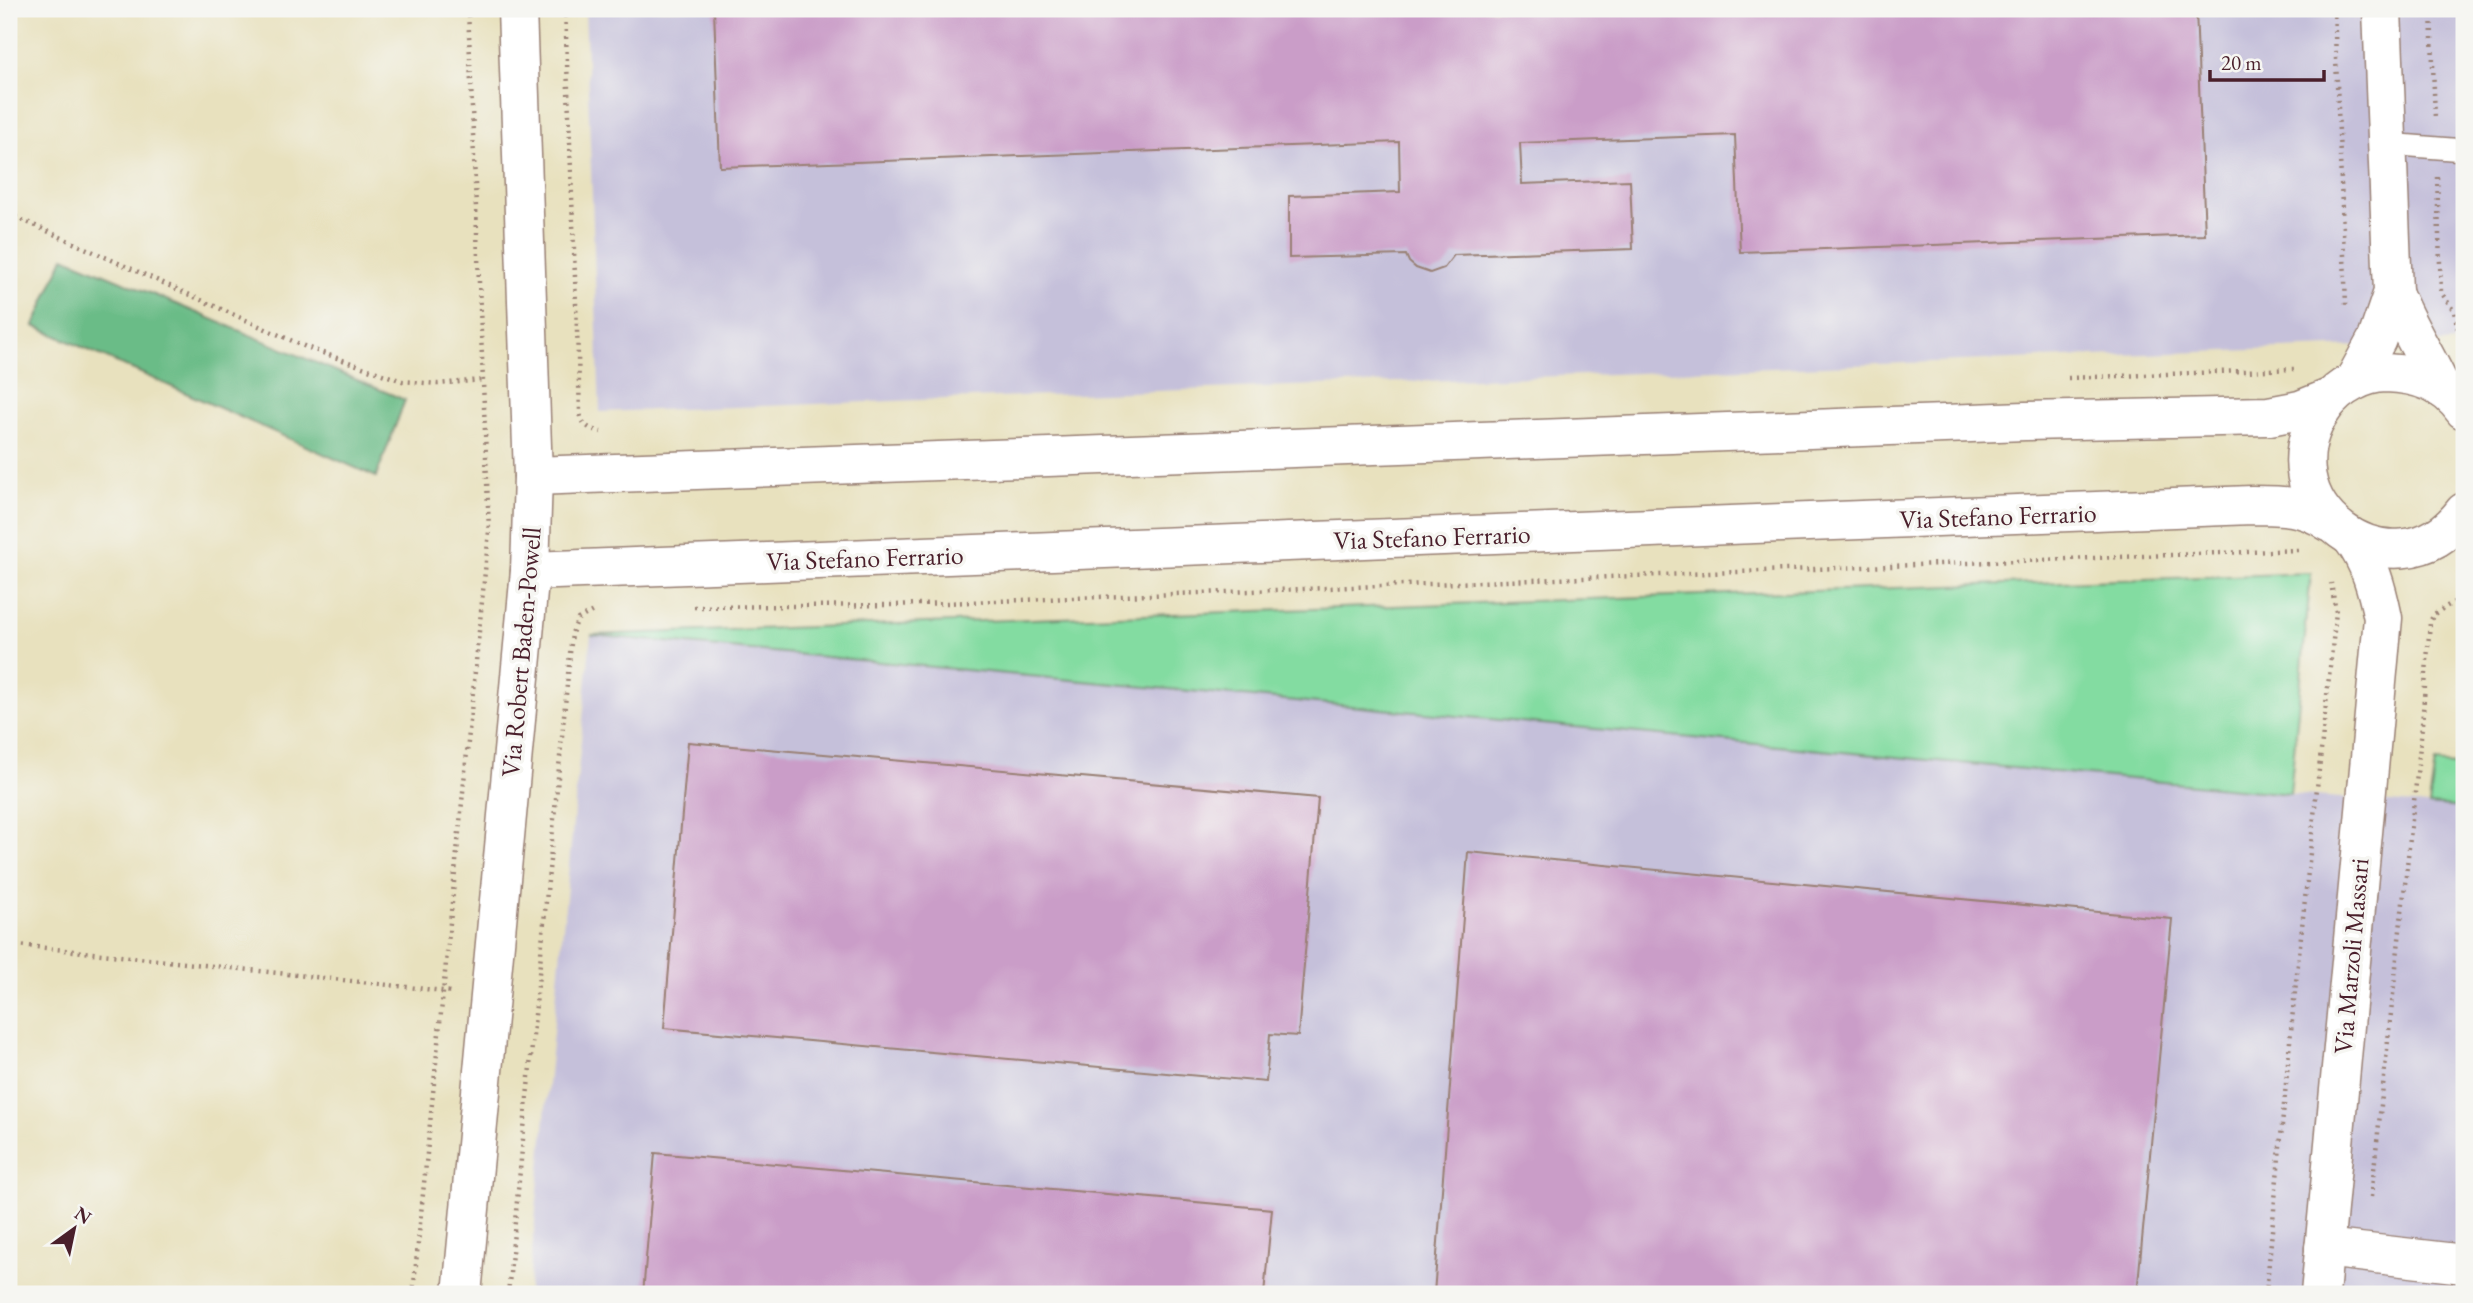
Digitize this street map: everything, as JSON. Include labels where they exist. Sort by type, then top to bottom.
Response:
[{"type":"street","name":"Via Robert Baden-Powell","points":[[462,1294],[530,571],[533,475],[517,9]]},
{"type":"street","points":[[2382,9],[2393,292],[2409,329],[2456,399]]},
{"type":"street","points":[[2343,389],[2377,339],[2393,292]]},
{"type":"street","points":[[533,475],[1956,424],[2259,416],[2300,410],[2381,373],[2408,374],[2434,383],[2456,399]]},
{"type":"street","name":"Via Marzoli Massari","points":[[2320,1294],[2384,618],[2364,554],[2330,537],[2313,499],[2306,472],[2306,444],[2315,419],[2343,389]]},
{"type":"street","name":"Via Stefano Ferrario","points":[[530,571],[2252,505],[2312,510],[2330,537],[2378,548],[2405,548],[2454,523]]},
{"type":"street","name":"Via Marzoli Massari","points":[[2384,618],[2410,566],[2454,523]]},
{"type":"street","points":[[2324,1248],[2464,1264]]},
{"type":"lane","points":[[2387,144],[2464,150]]},
{"type":"path","points":[[413,1294],[489,542],[468,9]]},
{"type":"path","points":[[565,9],[580,411],[581,419],[591,429],[611,432]]},
{"type":"path","points":[[2334,9],[2346,312]]},
{"type":"path","points":[[9,214],[306,347],[402,381],[438,384],[482,380]]},
{"type":"path","points":[[2054,379],[2303,369]]},
{"type":"path","points":[[693,607],[894,605],[2330,537]]},
{"type":"path","points":[[2266,1294],[2294,996],[2336,612],[2329,576]]},
{"type":"path","points":[[2365,1252],[2419,751],[2430,622],[2434,614],[2464,596]]},
{"type":"path","points":[[508,1294],[572,632],[582,615],[602,608]]},
{"type":"path","points":[[9,944],[490,996]]},
{"type":"shaded area","points":[[585,9],[2464,9],[2464,342],[600,412]]},
{"type":"shaded area","points":[[591,635],[2464,808],[2464,1294],[528,1294]]},
{"type":"green space","points":[[64,257],[405,400],[376,477],[34,326]]},
{"type":"green space","points":[[2311,573],[2290,794],[591,635]]},
{"type":"green space","points":[[2435,763],[2464,766],[2464,808],[2429,805]]},
{"type":"building","points":[[714,9],[2196,9],[2205,235],[1740,252],[1735,135],[1520,143],[1522,184],[1630,180],[1633,249],[1454,255],[1444,268],[1430,273],[1416,268],[1406,255],[1289,258],[1289,196],[1400,192],[1399,142],[720,167]]},
{"type":"building","points":[[688,742],[1318,798],[1298,1036],[1270,1034],[1266,1082],[664,1028]]},
{"type":"building","points":[[1468,852],[2172,919],[2137,1294],[1434,1294]]},
{"type":"building","points":[[655,1153],[1272,1209],[1264,1294],[643,1294]]}]
